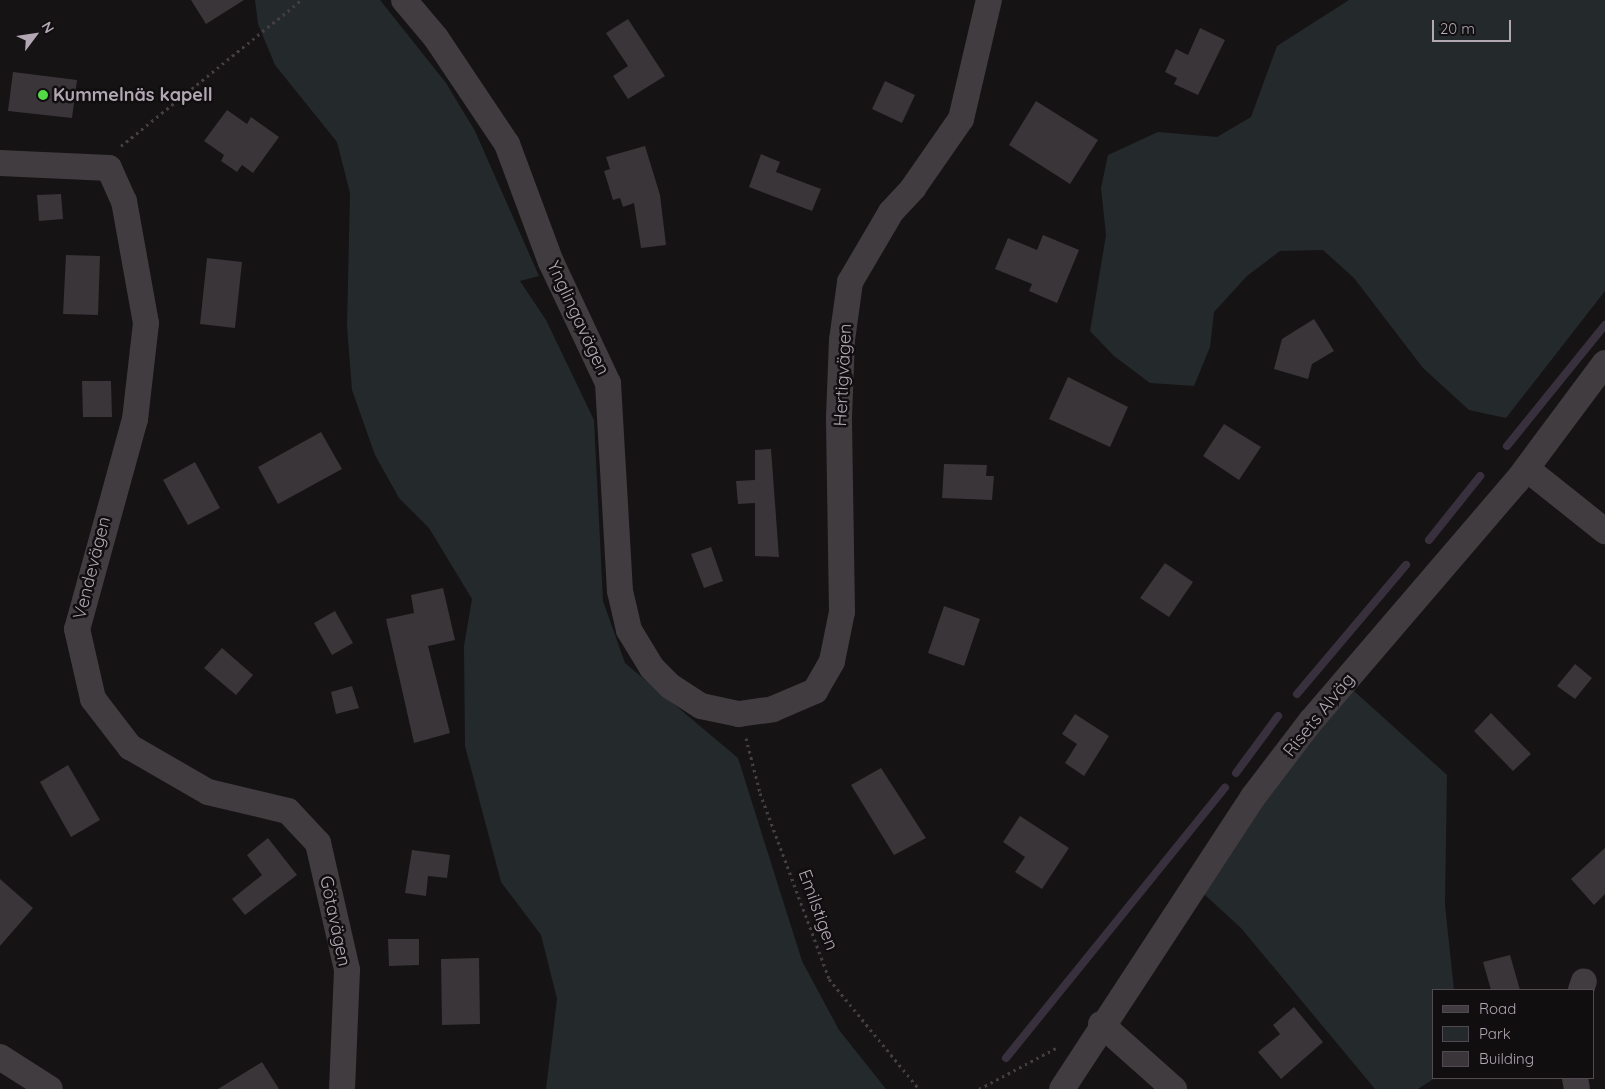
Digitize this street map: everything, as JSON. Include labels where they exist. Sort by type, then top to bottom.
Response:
[{"type":"street","name":"Ynglingavägen","points":[[404,0],[436,38],[507,144],[551,262],[608,384],[620,591],[629,630],[652,668],[670,686],[701,706],[734,714]]},
{"type":"street","name":"Hertigvägen","points":[[734,714],[773,709],[815,691],[832,661],[842,612],[839,417],[842,340],[850,282],[891,212],[913,188],[961,119],[989,0]]},
{"type":"street","points":[[0,163],[101,168]]},
{"type":"street","name":"Vendevägen","points":[[101,168],[124,201],[146,323],[135,419],[77,629],[93,699],[130,746],[208,792],[288,811],[318,843]]},
{"type":"street","name":"Risets Alväg","points":[[1062,1089],[1101,1024],[1259,790],[1527,469],[1605,363]]},
{"type":"street","points":[[1527,469],[1605,531]]},
{"type":"street","name":"Götavägen","points":[[318,843],[347,970],[342,1089]]},
{"type":"street","points":[[1101,1024],[1174,1089]]},
{"type":"street","points":[[0,1057],[50,1089]]},
{"type":"path","points":[[101,168],[301,0]]},
{"type":"path","name":"Emilstigen","points":[[734,714],[760,793],[828,979],[919,1089]]},
{"type":"path","points":[[979,1089],[1058,1047]]},
{"type":"green space","points":[[255,0],[380,0],[446,83],[475,131],[539,276],[520,281],[546,320],[594,420],[603,601],[625,663],[738,758],[802,961],[839,1030],[886,1089],[546,1089],[557,999],[541,935],[501,882],[465,746],[464,646],[472,599],[429,528],[399,498],[375,455],[352,390],[347,326],[350,193],[337,142],[275,65],[258,24]]},
{"type":"green space","points":[[1349,0],[1605,0],[1605,291],[1506,418],[1469,410],[1423,368],[1354,278],[1323,250],[1280,251],[1247,276],[1214,312],[1210,347],[1194,386],[1150,383],[1114,356],[1090,331],[1106,235],[1101,188],[1108,155],[1158,132],[1217,137],[1251,117],[1277,46]]},
{"type":"green space","points":[[1354,691],[1447,775],[1445,905],[1454,989],[1432,989],[1433,1079],[1418,1089],[1375,1089],[1241,928],[1193,884],[1312,726]]},
{"type":"building","points":[[191,0],[244,0],[206,24]]},
{"type":"building","points":[[628,19],[665,76],[628,99],[613,76],[628,66],[606,33]]},
{"type":"building","points":[[1200,28],[1225,40],[1198,95],[1174,84],[1177,78],[1165,72],[1176,49],[1188,55]]},
{"type":"building","name":"Kummelnäs kapell","points":[[13,72],[77,80],[72,118],[8,111]]},
{"type":"building","points":[[885,81],[915,95],[902,123],[872,109]]},
{"type":"building","points":[[1036,101],[1098,140],[1070,184],[1009,145]]},
{"type":"building","points":[[227,110],[247,124],[251,117],[279,137],[253,173],[242,165],[237,172],[221,161],[224,155],[204,141]]},
{"type":"building","points":[[645,146],[660,195],[666,245],[641,248],[634,203],[623,207],[620,198],[613,200],[604,171],[610,169],[606,157]]},
{"type":"building","points":[[761,154],[780,162],[776,172],[821,189],[812,211],[749,187]]},
{"type":"building","points":[[61,194],[63,219],[39,221],[37,195]]},
{"type":"building","points":[[1043,235],[1079,250],[1057,303],[1029,291],[1032,284],[995,269],[1008,238],[1037,250]]},
{"type":"building","points":[[66,255],[100,256],[98,315],[63,314]]},
{"type":"building","points":[[207,258],[242,262],[235,328],[200,324]]},
{"type":"building","points":[[1314,319],[1334,351],[1312,364],[1308,379],[1274,369],[1282,339]]},
{"type":"building","points":[[1068,377],[1128,407],[1110,447],[1049,419]]},
{"type":"building","points":[[82,381],[111,381],[112,417],[83,417]]},
{"type":"building","points":[[1224,424],[1261,447],[1239,480],[1203,456]]},
{"type":"building","points":[[321,432],[342,469],[278,504],[258,467]]},
{"type":"building","points":[[771,449],[779,557],[755,556],[755,503],[738,504],[736,481],[755,480],[755,450]]},
{"type":"building","points":[[195,462],[220,508],[188,525],[163,480]]},
{"type":"building","points":[[944,464],[987,465],[986,476],[994,476],[992,500],[942,498]]},
{"type":"building","points":[[711,547],[723,581],[704,588],[691,554]]},
{"type":"building","points":[[1165,563],[1193,582],[1169,617],[1140,598]]},
{"type":"building","points":[[443,588],[455,640],[428,646],[450,733],[414,743],[386,619],[414,613],[411,595]]},
{"type":"building","points":[[944,606],[980,619],[964,666],[928,653]]},
{"type":"building","points":[[335,611],[353,643],[332,655],[314,623]]},
{"type":"building","points":[[222,648],[253,675],[236,695],[204,668]]},
{"type":"building","points":[[1575,664],[1592,678],[1575,699],[1557,686]]},
{"type":"building","points":[[352,686],[359,708],[336,714],[331,692]]},
{"type":"building","points":[[1491,713],[1531,754],[1513,771],[1474,731]]},
{"type":"building","points":[[1075,714],[1109,736],[1084,776],[1065,763],[1077,744],[1062,734]]},
{"type":"building","points":[[68,765],[100,820],[71,837],[40,782]]},
{"type":"building","points":[[881,768],[926,838],[894,855],[851,785]]},
{"type":"building","points":[[1020,816],[1069,848],[1042,889],[1015,872],[1025,857],[1003,842]]},
{"type":"building","points":[[268,838],[297,875],[245,915],[232,899],[262,875],[247,855]]},
{"type":"building","points":[[1605,848],[1605,894],[1594,905],[1571,879]]},
{"type":"building","points":[[412,850],[450,855],[447,878],[428,876],[426,896],[405,893]]},
{"type":"building","points":[[0,879],[33,908],[0,946]]},
{"type":"building","points":[[388,939],[419,939],[419,965],[389,966]]},
{"type":"building","points":[[1510,955],[1520,989],[1491,989],[1483,962]]},
{"type":"building","points":[[479,958],[480,1024],[442,1025],[441,959]]},
{"type":"building","points":[[1294,1007],[1323,1042],[1281,1079],[1258,1052],[1280,1034],[1273,1025]]},
{"type":"building","points":[[262,1062],[279,1089],[218,1089]]},
{"type":"waterway","points":[[1507,446],[1605,325]]},
{"type":"waterway","points":[[1429,540],[1480,476]]},
{"type":"waterway","points":[[1297,694],[1406,565]]},
{"type":"waterway","points":[[1236,773],[1278,716]]},
{"type":"waterway","points":[[1006,1058],[1225,788]]},
{"type":"place","name":"Kummelnäs kapell","points":[[43,95]]}]
